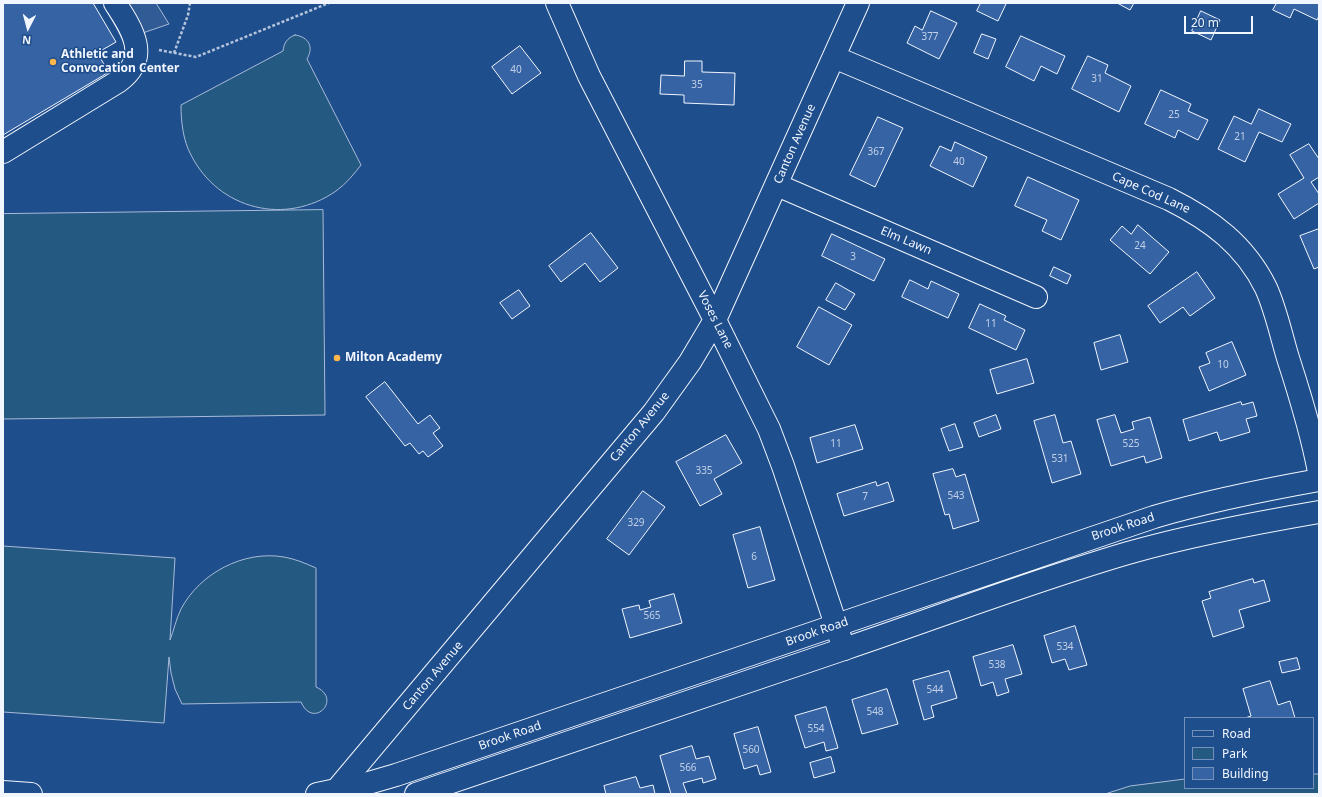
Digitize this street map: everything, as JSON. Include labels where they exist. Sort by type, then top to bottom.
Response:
[{"type":"street","points":[[3,152],[126,76],[134,65],[137,51],[134,36],[115,3]]},
{"type":"street","name":"Voses Lane","points":[[556,3],[589,76],[761,411],[776,448],[844,649]]},
{"type":"street","name":"Canton Avenue","points":[[331,793],[654,412],[690,362],[715,320],[858,3]]},
{"type":"street","name":"Cape Cod Lane","points":[[834,57],[1169,200],[1206,219],[1224,232],[1249,260],[1266,289],[1292,368],[1313,442],[1319,472]]},
{"type":"street","name":"Elm Lawn","points":[[777,185],[1036,296]]},
{"type":"street","name":"Brook Road","points":[[331,793],[402,772],[1154,517],[1235,496],[1319,480]]},
{"type":"street","name":"Brook Road","points":[[416,794],[844,649],[1065,572],[1187,538],[1240,526],[1319,512]]},
{"type":"street","points":[[3,792],[31,794]]},
{"type":"path","points":[[174,53],[188,15],[190,3]]},
{"type":"path","points":[[137,51],[157,50],[196,57],[329,3]]},
{"type":"green space","points":[[295,35],[304,38],[309,43],[310,50],[307,59],[361,165],[350,179],[340,188],[317,202],[296,208],[276,209],[255,207],[236,200],[218,189],[203,174],[191,155],[184,137],[181,105],[283,51],[286,41]]},
{"type":"green space","points":[[323,210],[325,415],[3,419],[3,214]]},
{"type":"green space","points":[[3,546],[175,558],[170,640],[179,613],[189,596],[211,575],[225,567],[254,557],[269,556],[292,559],[316,568],[316,687],[324,692],[327,698],[323,710],[318,713],[312,713],[306,710],[301,702],[182,704],[175,689],[169,657],[164,723],[3,712]]},
{"type":"green space","points":[[1314,774],[1319,774],[1319,794],[1105,794],[1130,786],[1184,779],[1184,789],[1314,789]]},
{"type":"shaded area","points":[[113,3],[156,3],[169,24],[134,36]]},
{"type":"building","name":"Athletic and Convocation Center","points":[[3,3],[93,3],[116,42],[97,53],[109,72],[3,135]]},
{"type":"building","points":[[981,3],[1006,4],[998,21],[977,11]]},
{"type":"building","points":[[1134,3],[1130,10],[1119,4]]},
{"type":"building","points":[[1277,3],[1319,3],[1319,16],[1317,20],[1294,9],[1290,18],[1273,10]]},
{"type":"building","points":[[931,11],[957,23],[939,59],[907,43],[915,26],[922,30]]},
{"type":"building","points":[[1201,11],[1220,20],[1211,40],[1192,31]]},
{"type":"building","points":[[982,34],[996,39],[988,59],[974,53]]},
{"type":"building","points":[[1021,36],[1065,56],[1057,74],[1041,66],[1034,81],[1006,67]]},
{"type":"building","points":[[520,46],[541,73],[512,94],[492,67]]},
{"type":"building","points":[[1088,56],[1108,65],[1105,73],[1131,86],[1119,112],[1072,89]]},
{"type":"building","points":[[685,61],[702,61],[702,72],[735,73],[734,105],[684,103],[684,95],[660,94],[661,75],[684,76]]},
{"type":"building","points":[[1161,90],[1191,104],[1188,111],[1208,120],[1198,140],[1178,130],[1175,138],[1145,124]]},
{"type":"building","points":[[1259,109],[1291,124],[1282,142],[1259,132],[1245,162],[1218,149],[1234,116],[1251,124]]},
{"type":"building","points":[[878,117],[903,128],[875,187],[850,175]]},
{"type":"building","points":[[955,142],[987,157],[973,187],[930,166],[940,146],[951,151]]},
{"type":"building","points":[[1309,144],[1319,159],[1319,177],[1311,182],[1319,194],[1319,203],[1294,219],[1278,194],[1304,178],[1290,155]]},
{"type":"building","points":[[1028,177],[1079,200],[1061,240],[1042,231],[1047,220],[1015,206]]},
{"type":"building","points":[[1138,225],[1169,252],[1150,274],[1110,240],[1122,226],[1131,234]]},
{"type":"building","points":[[1319,229],[1319,267],[1314,269],[1300,236]]},
{"type":"building","points":[[591,233],[618,268],[600,282],[585,263],[561,282],[549,266]]},
{"type":"building","points":[[832,234],[885,259],[874,281],[822,256]]},
{"type":"building","points":[[1054,267],[1071,275],[1067,284],[1050,276]]},
{"type":"building","points":[[1197,272],[1215,298],[1190,316],[1183,307],[1160,323],[1148,306]]},
{"type":"building","points":[[910,280],[928,289],[931,281],[959,294],[948,318],[902,297]]},
{"type":"building","points":[[836,283],[855,294],[845,310],[826,300]]},
{"type":"building","points":[[519,290],[530,306],[512,319],[500,303]]},
{"type":"building","points":[[980,304],[1006,316],[1004,320],[1025,330],[1016,350],[969,328]]},
{"type":"building","points":[[819,307],[852,325],[829,365],[797,347]]},
{"type":"building","points":[[1120,335],[1128,362],[1101,370],[1094,343]]},
{"type":"building","points":[[1232,342],[1246,375],[1209,391],[1199,367],[1210,363],[1206,353]]},
{"type":"building","points":[[1027,359],[1034,383],[997,394],[990,370]]},
{"type":"building","points":[[385,382],[418,424],[430,415],[440,428],[433,433],[443,446],[428,457],[423,451],[419,454],[410,443],[405,446],[366,397]]},
{"type":"building","points":[[1241,402],[1242,405],[1253,402],[1257,416],[1246,419],[1250,432],[1220,441],[1217,432],[1189,441],[1183,420]]},
{"type":"building","points":[[996,415],[1001,429],[979,437],[974,423]]},
{"type":"building","points":[[1055,415],[1063,443],[1071,441],[1081,474],[1052,483],[1034,421]]},
{"type":"building","points":[[1115,415],[1121,433],[1134,429],[1132,422],[1150,417],[1162,458],[1146,463],[1144,456],[1111,466],[1097,420]]},
{"type":"building","points":[[955,424],[963,447],[949,451],[941,429]]},
{"type":"building","points":[[855,425],[863,449],[817,463],[810,438]]},
{"type":"building","points":[[726,435],[742,463],[714,479],[722,494],[700,506],[676,462]]},
{"type":"building","points":[[953,469],[956,477],[965,474],[979,521],[953,529],[949,514],[945,515],[933,474]]},
{"type":"building","points":[[876,482],[877,486],[888,482],[894,501],[844,516],[837,494]]},
{"type":"building","points":[[643,491],[665,507],[629,555],[607,539]]},
{"type":"building","points":[[760,527],[775,580],[748,588],[733,535]]},
{"type":"building","points":[[1253,579],[1254,583],[1264,580],[1270,601],[1239,610],[1244,627],[1213,637],[1202,601],[1211,598],[1209,592]]},
{"type":"building","points":[[674,594],[682,623],[630,638],[622,609],[639,605],[640,610],[651,607],[649,601]]},
{"type":"building","points":[[1075,626],[1087,665],[1069,670],[1065,659],[1052,663],[1044,636]]},
{"type":"building","points":[[1013,645],[1022,674],[1005,679],[1009,692],[997,696],[993,682],[981,686],[973,657]]},
{"type":"building","points":[[1297,658],[1300,669],[1282,673],[1279,662]]},
{"type":"building","points":[[949,671],[957,698],[931,706],[934,717],[924,720],[913,681]]},
{"type":"building","points":[[1270,681],[1278,705],[1290,701],[1295,717],[1248,717],[1251,716],[1243,689]]},
{"type":"building","points":[[887,689],[898,724],[862,734],[852,700]]},
{"type":"building","points":[[826,707],[838,748],[826,751],[824,742],[805,748],[795,716]]},
{"type":"building","points":[[758,727],[771,772],[760,775],[757,765],[744,769],[734,734]]},
{"type":"building","points":[[692,746],[696,759],[709,756],[716,779],[703,783],[702,778],[683,783],[687,794],[671,794],[660,756]]},
{"type":"building","points":[[831,757],[835,772],[814,778],[810,763]]},
{"type":"building","points":[[636,777],[640,788],[653,785],[655,794],[606,794],[604,786]]},
{"type":"place","name":"Athletic and Convocation Center","points":[[53,62]]},
{"type":"place","name":"Milton Academy","points":[[337,358]]}]
